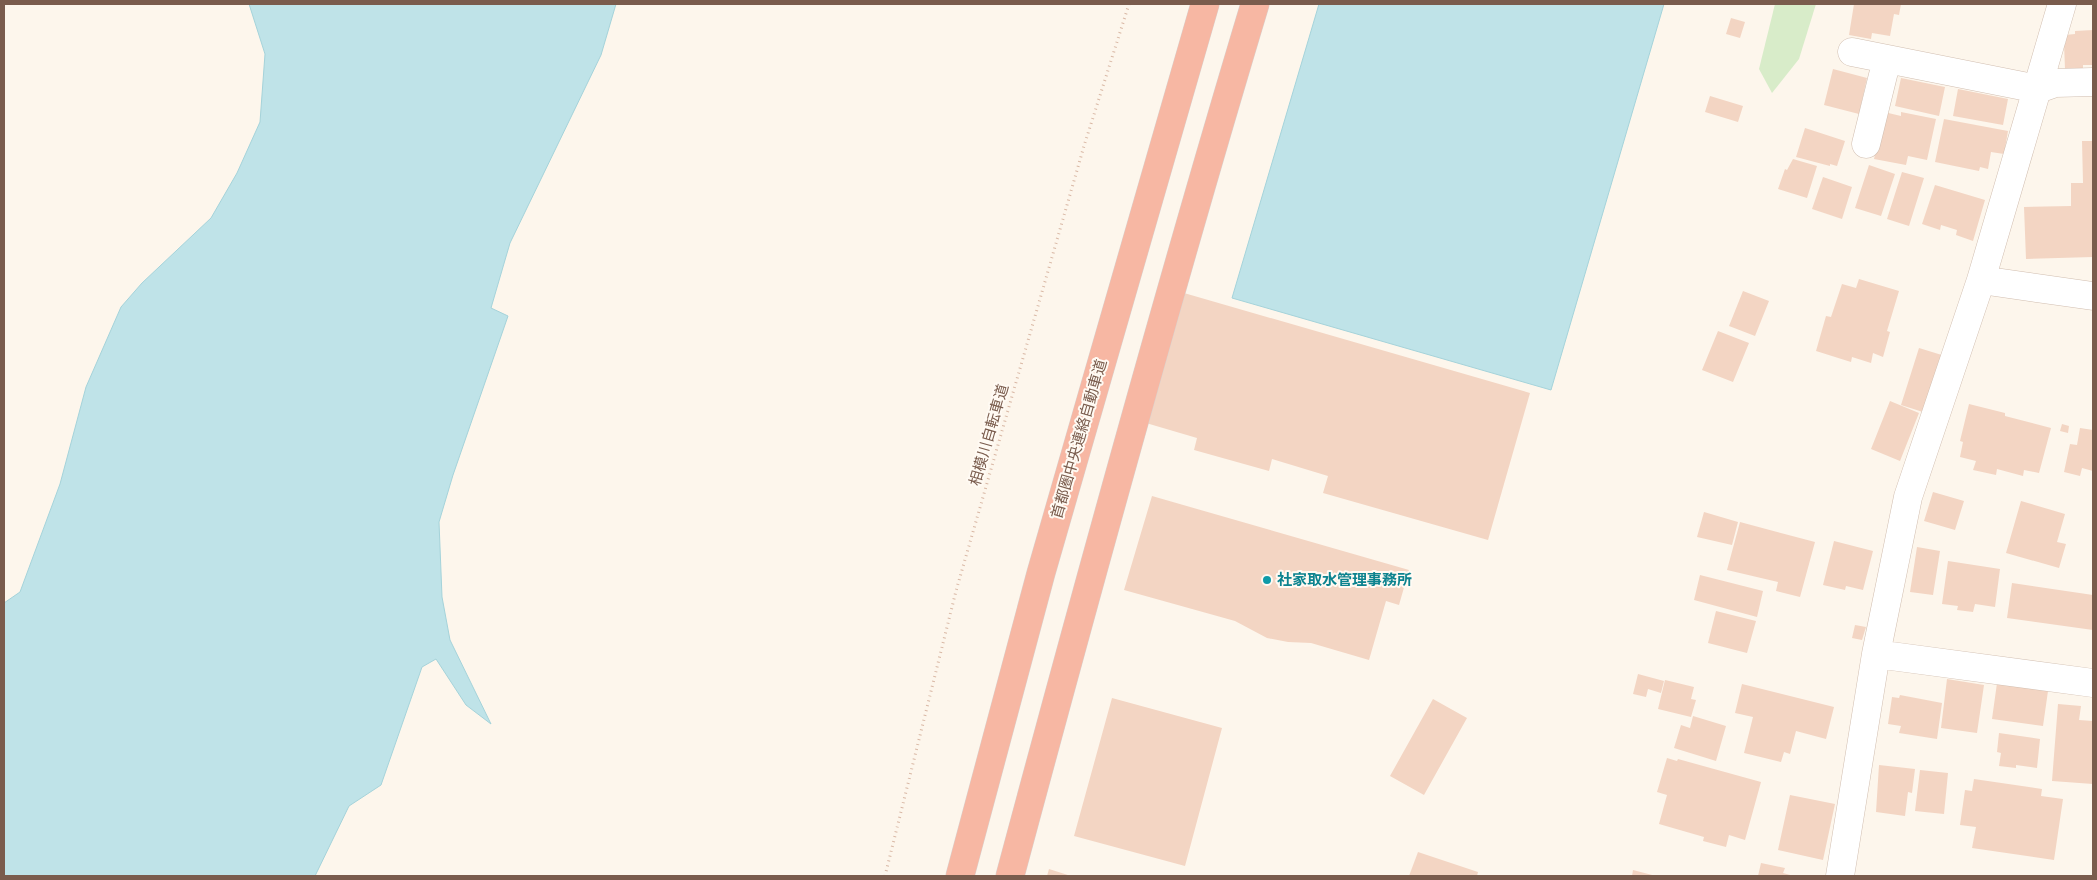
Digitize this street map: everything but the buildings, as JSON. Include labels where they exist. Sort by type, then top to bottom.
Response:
[{"type":"highway","name":"首都圏中央連絡自動車道","points":[[960,876],[1041,573],[1205,4]]},
{"type":"highway","points":[[1010,876],[1088,585],[1212,148],[1255,4]]},
{"type":"street","points":[[1840,876],[1876,654],[1908,497],[1981,280],[2062,4]]},
{"type":"street","points":[[1852,52],[2038,89],[2055,83],[2093,82]]},
{"type":"street","points":[[1866,144],[1887,59]]},
{"type":"street","points":[[1981,280],[2093,296]]},
{"type":"street","points":[[1876,654],[2093,684]]},
{"type":"path","name":"相模川自転車道","points":[[885,876],[956,591],[1084,146],[1129,4]]},
{"type":"green space","points":[[1775,4],[1816,4],[1799,59],[1772,93],[1759,69]]},
{"type":"water","points":[[249,4],[616,4],[601,55],[510,243],[491,308],[508,316],[453,475],[439,522],[442,597],[450,640],[491,724],[466,705],[436,659],[422,667],[381,785],[349,806],[315,876],[4,876],[4,603],[20,592],[60,484],[86,387],[121,307],[142,283],[211,218],[237,173],[260,122],[265,54]]},
{"type":"water","points":[[1319,4],[1664,4],[1551,390],[1232,298]]},
{"type":"place","name":"社家取水管理事務所","points":[[1267,580]]}]
